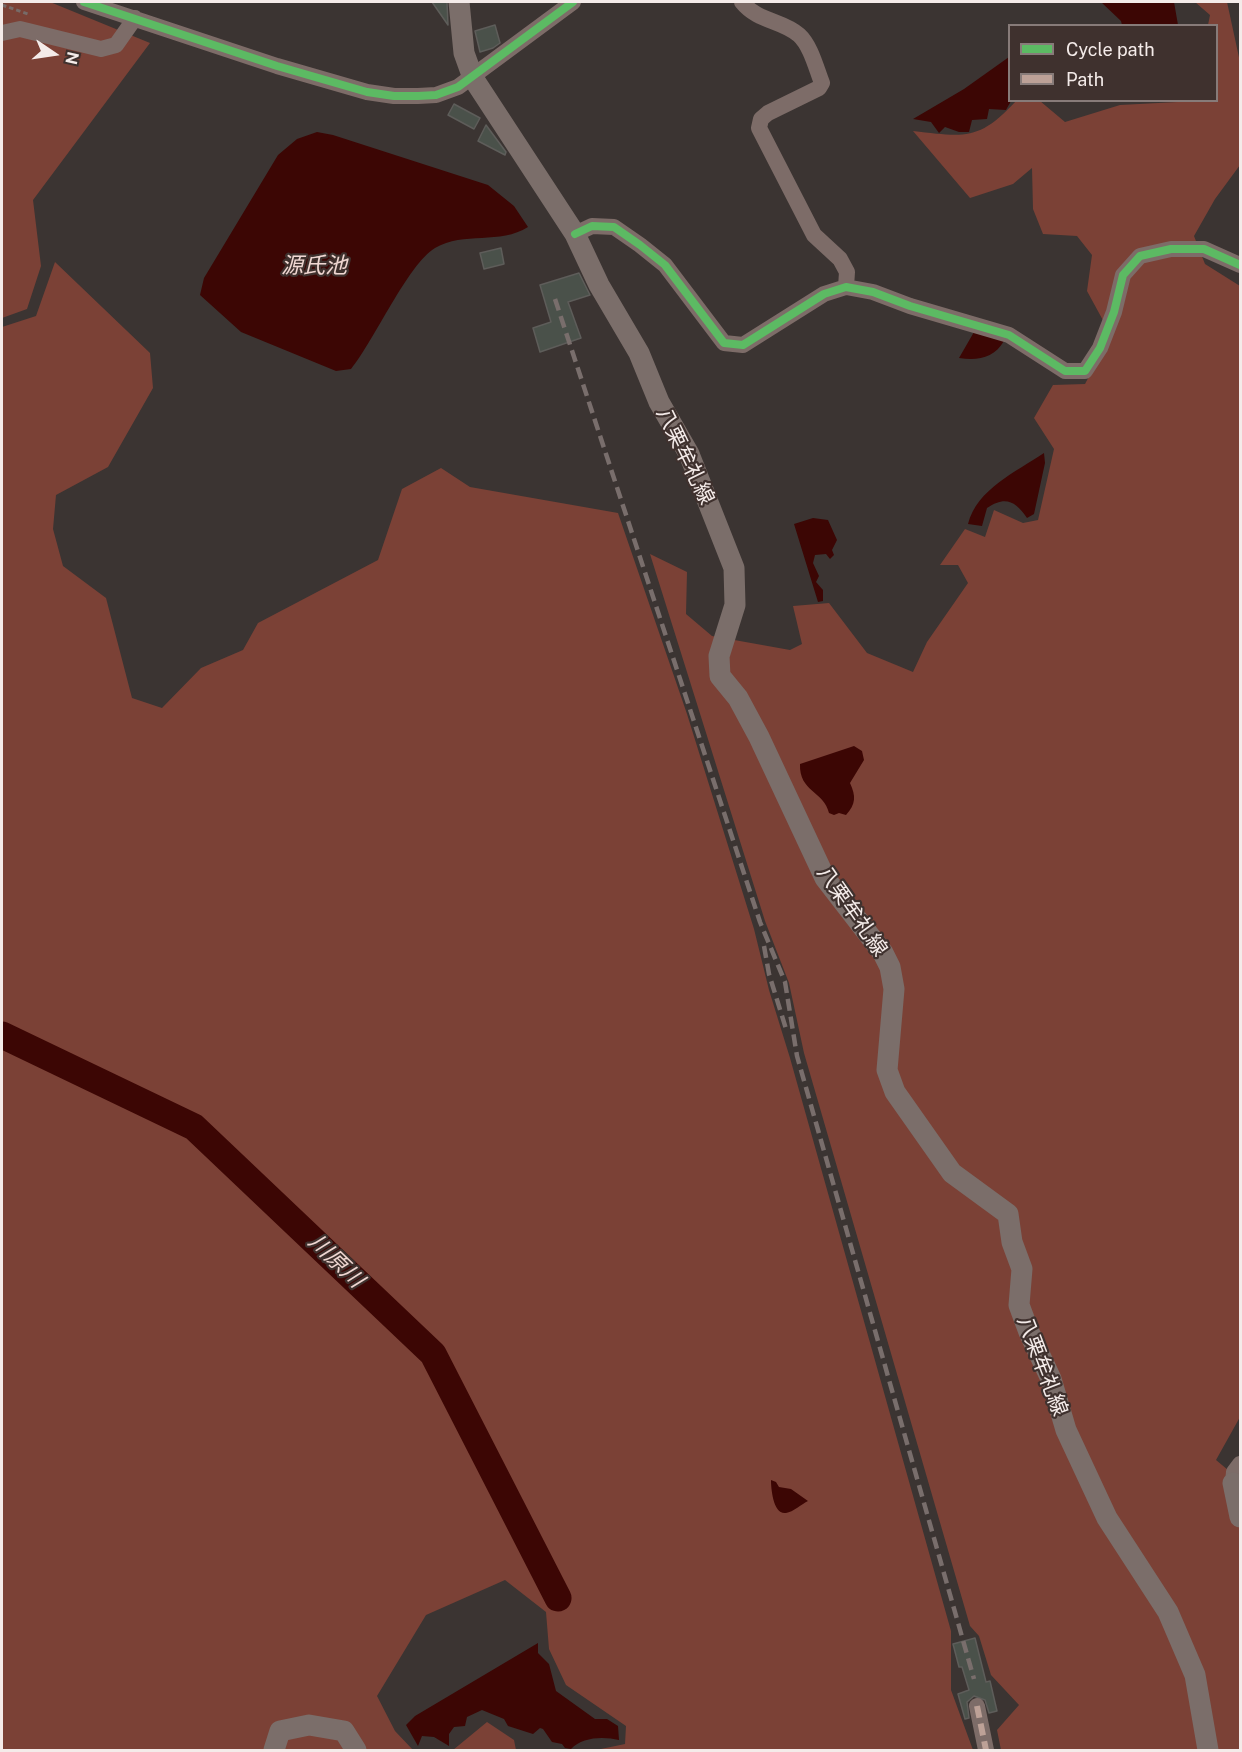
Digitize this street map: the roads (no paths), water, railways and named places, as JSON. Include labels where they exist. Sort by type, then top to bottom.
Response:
[{"type":"main road","name":"八栗牟礼線","points":[[459,2],[464,53],[473,78],[575,234],[599,285],[639,353],[659,402],[689,454],[734,568],[735,605],[719,656],[720,676],[738,698],[759,737],[825,878],[883,953],[890,966],[894,1015],[887,1070],[895,1092],[952,1173],[984,1199],[1008,1214],[1012,1242],[1022,1269],[1019,1305],[1029,1332],[1051,1379],[1066,1430],[1098,1500],[1168,1612],[1195,1675],[1208,1750]]},
{"type":"main road","points":[[1237,1474],[1240,1517]]},
{"type":"main road","points":[[274,1750],[280,1731],[309,1725],[344,1731],[356,1750]]},
{"type":"street","points":[[84,2],[367,92],[394,96],[436,95],[473,78],[573,2]]},
{"type":"street","points":[[742,2],[760,18],[798,34],[806,44],[822,83],[819,88],[768,113],[761,119],[759,128],[814,235],[840,259],[847,272],[846,287]]},
{"type":"street","points":[[2,33],[20,29],[101,49],[116,45],[135,18]]},
{"type":"street","points":[[575,234],[592,226],[614,227],[640,245],[665,266],[724,343],[743,345],[824,294],[846,287],[873,292],[910,306],[1009,335],[1065,371],[1085,370],[1100,348],[1111,321],[1123,275],[1140,256],[1171,249],[1204,249],[1240,265]]},
{"type":"street","points":[[977,1706],[986,1750]]},
{"type":"water","points":[[1101,2],[1174,2],[1178,24],[1122,24]]},
{"type":"water","points":[[1008,58],[1008,102],[1010,102],[1006,110],[989,109],[987,119],[972,120],[969,132],[959,132],[945,127],[939,133],[931,122],[913,119],[964,89]]},
{"type":"water","name":"源氏池","points":[[317,132],[333,135],[488,185],[514,206],[528,227],[506,235],[458,240],[435,248],[414,270],[351,369],[336,371],[241,332],[200,295],[204,278],[278,155],[297,139]]},
{"type":"water","points":[[974,332],[1004,341],[1000,347],[985,357],[959,358]]},
{"type":"water","points":[[1044,453],[1045,463],[1034,514],[1027,518],[1015,504],[1005,501],[987,508],[982,526],[968,524],[980,501],[989,491]]},
{"type":"water","points":[[813,518],[828,520],[837,540],[832,550],[834,555],[830,559],[826,554],[815,555],[813,563],[819,576],[816,582],[823,590],[823,601],[818,602],[794,524]]},
{"type":"water","points":[[854,746],[862,751],[864,760],[850,783],[854,796],[852,807],[846,815],[839,813],[834,815],[829,813],[822,800],[803,780],[800,764]]},
{"type":"water","points":[[771,1480],[779,1487],[791,1489],[808,1501],[786,1513],[778,1510]]},
{"type":"water","points":[[538,1643],[538,1653],[549,1664],[556,1691],[595,1719],[607,1719],[618,1726],[619,1740],[593,1738],[571,1749],[565,1748],[562,1744],[552,1742],[543,1729],[540,1728],[533,1734],[508,1726],[504,1719],[482,1710],[467,1717],[465,1726],[454,1727],[449,1734],[449,1746],[434,1737],[422,1736],[418,1746],[406,1725],[415,1716]]},
{"type":"waterway","name":"川原川","points":[[2,1035],[194,1127],[433,1354],[558,1598]]},
{"type":"railway","points":[[555,299],[760,922],[785,982],[797,1056],[974,1679]]},
{"type":"railway","points":[[764,946],[769,974],[787,1032]]}]
